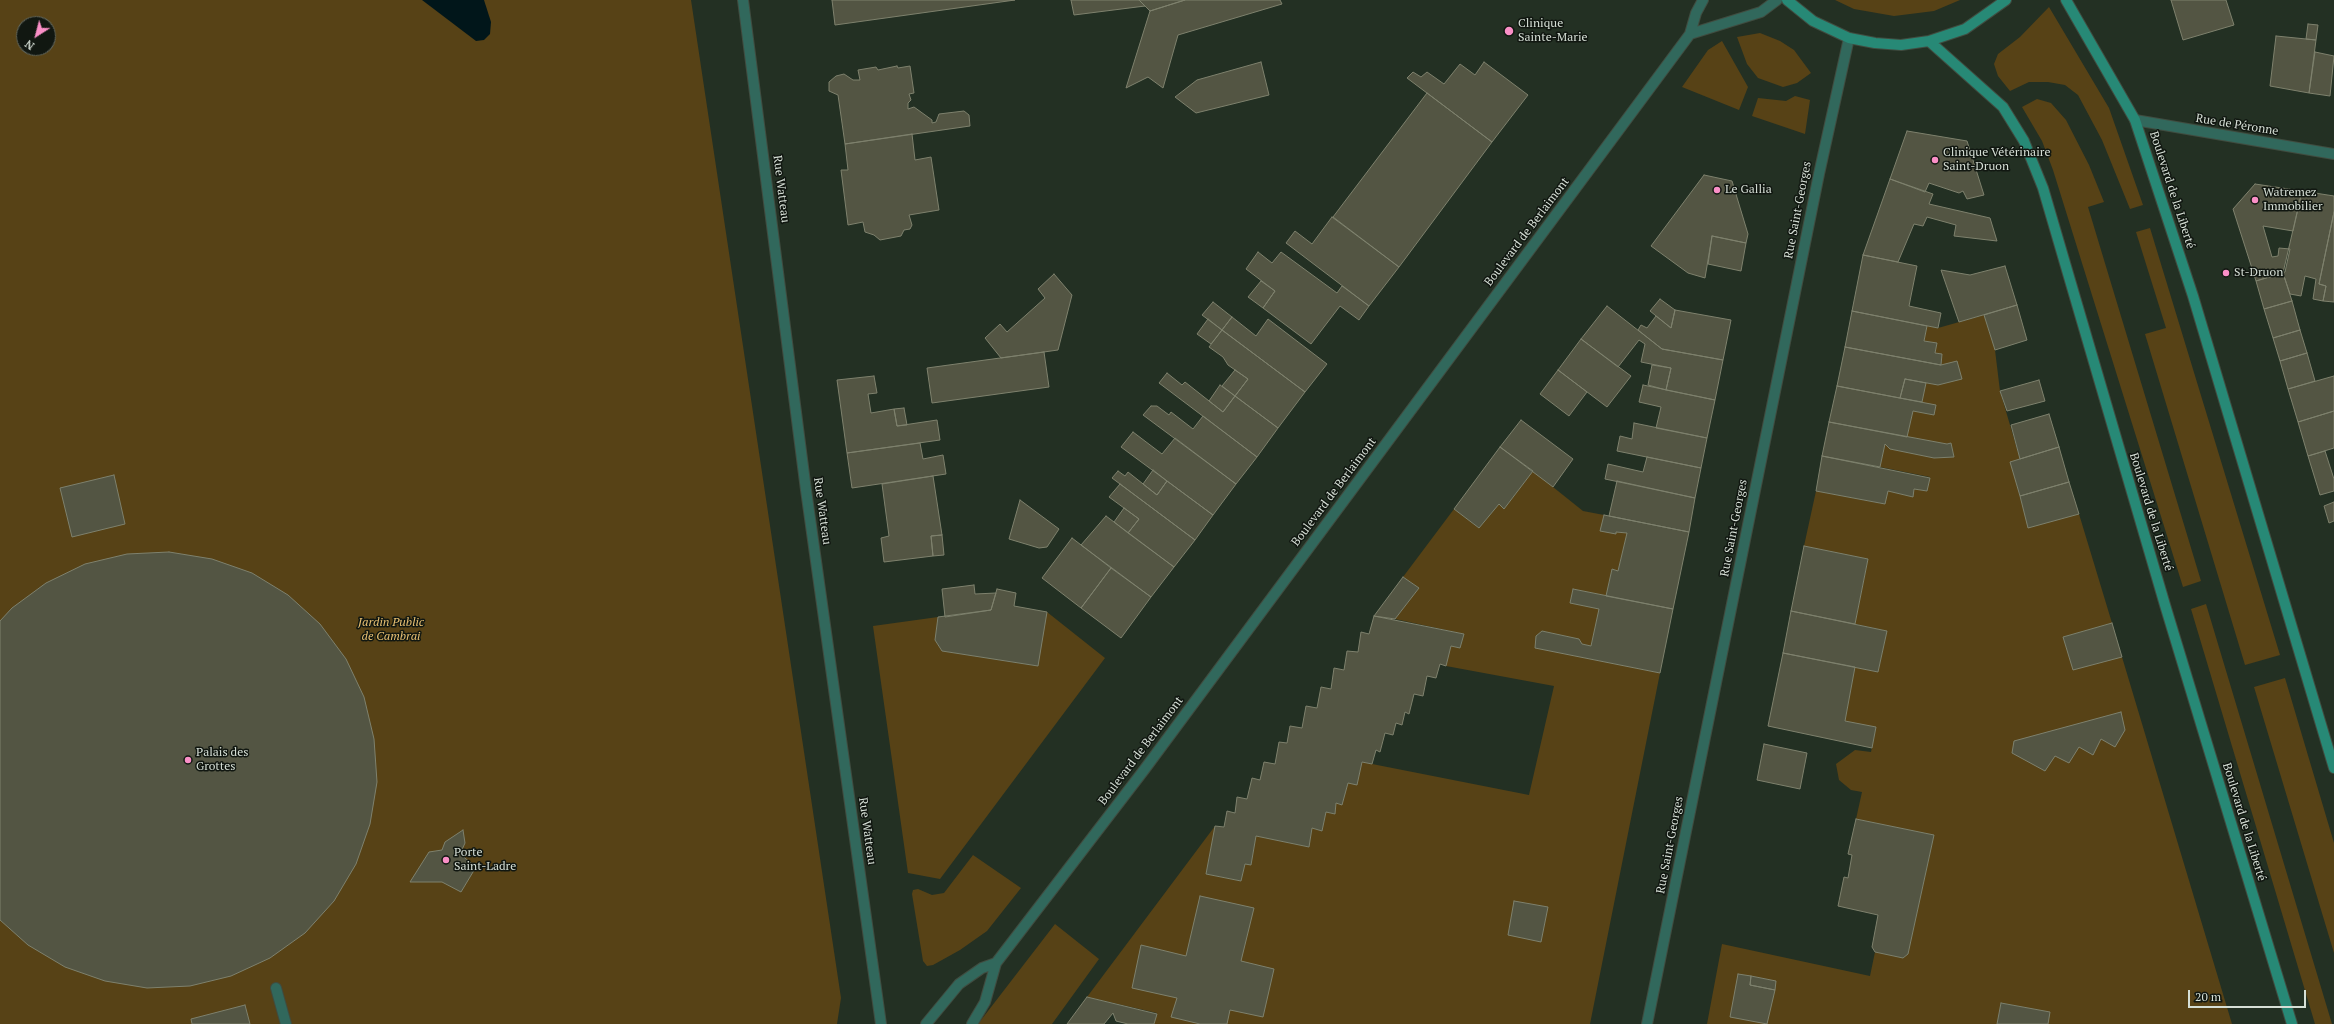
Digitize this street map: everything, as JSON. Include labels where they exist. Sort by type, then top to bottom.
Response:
[{"type":"main road","points":[[1787,0],[1813,21],[1849,38],[1874,43],[1901,45],[1929,41],[1965,29],[1981,20],[2006,0]]},
{"type":"main road","name":"Boulevard de la Liberté","points":[[2066,0],[2135,120],[2193,296],[2334,768]]},
{"type":"main road","name":"Boulevard de la Liberté","points":[[1929,41],[2003,107],[2024,141],[2043,188],[2165,605],[2292,1024]]},
{"type":"street","name":"Rue Watteau","points":[[743,0],[806,490],[881,1024]]},
{"type":"street","name":"Boulevard de Berlaimont","points":[[972,1024],[985,1002],[996,963],[1148,764],[1690,34],[1696,12],[1703,0]]},
{"type":"street","points":[[1690,34],[1761,12],[1777,0]]},
{"type":"street","name":"Rue Saint-Georges","points":[[1647,1024],[1822,160],[1849,38]]},
{"type":"street","name":"Rue de Péronne","points":[[2135,120],[2334,154]]},
{"type":"street","name":"Boulevard de Berlaimont","points":[[926,1024],[958,984],[982,968],[996,963]]},
{"type":"street","points":[[276,988],[286,1024]]},
{"type":"green space","name":"Jardin Public de Cambrai","points":[[0,0],[691,0],[841,998],[837,1024],[0,1024]]},
{"type":"green space","points":[[1835,0],[1960,0],[1934,11],[1894,16],[1854,9]]},
{"type":"green space","points":[[2049,7],[2109,108],[2143,205],[2130,209],[2102,140],[2078,95],[2065,85],[2048,82],[2029,82],[2010,91],[1998,76],[1994,64],[1998,54],[2020,37]]},
{"type":"green space","points":[[1760,33],[1780,41],[1794,50],[1811,73],[1797,83],[1783,87],[1758,78],[1747,64],[1737,37]]},
{"type":"green space","points":[[1722,41],[1748,87],[1739,110],[1682,87],[1708,50]]},
{"type":"green space","points":[[1795,96],[1810,100],[1805,134],[1752,116],[1758,98],[1786,101]]},
{"type":"green space","points":[[2037,99],[2051,103],[2066,120],[2089,165],[2104,202],[2088,207],[2201,581],[2183,587],[2053,170],[2042,141],[2022,107]]},
{"type":"green space","points":[[2150,228],[2280,655],[2245,665],[2145,334],[2166,328],[2136,232]]},
{"type":"green space","points":[[1984,315],[1995,350],[2000,391],[2020,459],[2011,462],[2028,527],[2079,514],[2112,623],[2063,637],[2073,669],[2122,657],[2232,1024],[2048,1024],[2049,1012],[2001,1003],[1997,1024],[1707,1024],[1722,944],[1870,976],[1875,952],[1903,958],[1908,954],[1934,835],[1856,819],[1862,792],[1851,790],[1839,780],[1836,764],[1855,750],[1871,752],[1876,728],[1845,721],[1855,667],[1878,672],[1887,631],[1855,624],[1868,559],[1804,546],[1816,491],[1884,504],[1888,491],[1913,497],[1914,489],[1927,491],[1930,477],[1880,467],[1885,444],[1890,449],[1934,458],[1954,457],[1951,443],[1947,444],[1907,437],[1913,411],[1934,415],[1922,402],[1926,383],[1938,385],[1961,379],[1941,365],[1942,355],[1935,353],[1937,343],[1924,341],[1927,326],[1938,328]]},
{"type":"green space","points":[[1533,471],[1583,511],[1604,515],[1601,531],[1627,533],[1618,571],[1612,569],[1606,596],[1573,589],[1570,603],[1599,609],[1591,646],[1582,644],[1579,639],[1542,631],[1536,636],[1535,647],[1660,673],[1590,1024],[1154,1024],[1157,1013],[1087,997],[1215,826],[1206,874],[1241,881],[1245,864],[1251,865],[1256,836],[1309,847],[1312,828],[1322,831],[1326,812],[1334,814],[1336,803],[1342,804],[1348,783],[1357,784],[1362,762],[1529,795],[1554,686],[1446,666],[1451,646],[1460,648],[1464,634],[1395,619],[1419,588],[1403,577],[1454,509],[1479,528],[1499,504],[1504,509]]},
{"type":"green space","points":[[2206,604],[2332,1024],[2315,1024],[2191,609]]},
{"type":"green space","points":[[1047,612],[1105,658],[940,879],[908,873],[873,626],[938,617],[935,640],[942,651],[1037,666]]},
{"type":"green space","points":[[2285,678],[2334,843],[2334,953],[2254,687]]},
{"type":"green space","points":[[973,855],[1021,888],[987,931],[960,950],[933,965],[927,966],[923,961],[912,894],[913,890],[918,889],[932,895],[944,893]]},
{"type":"green space","points":[[1055,924],[1099,959],[1052,1024],[978,1024]]},
{"type":"shaded area","points":[[422,0],[484,0],[491,22],[490,34],[484,40],[476,41]]},
{"type":"building","points":[[832,0],[1015,0],[835,25]]},
{"type":"building","points":[[1071,0],[1139,0],[1145,6],[1074,15]]},
{"type":"building","points":[[1139,0],[1185,0],[1150,11]]},
{"type":"building","points":[[1185,0],[1280,0],[1282,4],[1178,35],[1163,88],[1148,77],[1126,88],[1150,11]]},
{"type":"building","points":[[2171,0],[2226,0],[2234,25],[2183,40]]},
{"type":"building","points":[[2308,24],[2318,25],[2316,40],[2306,39]]},
{"type":"building","points":[[2276,36],[2316,40],[2309,93],[2270,86]]},
{"type":"building","points":[[2315,52],[2334,56],[2330,96],[2309,93]]},
{"type":"building","points":[[1261,62],[1269,95],[1196,113],[1175,97],[1197,80]]},
{"type":"building","points":[[1484,62],[1528,95],[1492,142],[1407,78],[1413,72],[1421,77],[1427,72],[1444,84],[1460,64],[1475,75]]},
{"type":"building","points":[[897,66],[898,68],[910,66],[914,93],[909,94],[911,100],[908,103],[908,109],[914,107],[932,120],[932,123],[936,122],[939,114],[964,111],[969,115],[970,126],[845,144],[838,95],[829,91],[829,82],[836,76],[844,74],[853,80],[860,80],[858,70],[876,67],[878,70]]},
{"type":"building","points":[[1427,93],[1492,142],[1399,267],[1333,217]]},
{"type":"building","name":"Clinique Vétérinaire Saint-Druon","points":[[1907,131],[1967,141],[1984,195],[1967,199],[1963,191],[1959,193],[1929,183],[1925,192],[1890,179]]},
{"type":"building","points":[[912,134],[915,160],[931,157],[939,210],[909,215],[912,225],[910,229],[904,230],[901,236],[880,240],[874,235],[865,232],[863,222],[848,225],[841,170],[848,170],[845,144]]},
{"type":"building","points":[[1704,175],[1732,181],[1748,234],[1746,243],[1712,236],[1705,278],[1688,273],[1651,246]]},
{"type":"building","points":[[1890,179],[1933,194],[1929,204],[1990,218],[1997,241],[1954,236],[1956,225],[1927,217],[1923,226],[1914,224],[1898,262],[1863,255]]},
{"type":"building","points":[[2255,184],[2302,191],[2293,231],[2263,226],[2272,257],[2278,256],[2279,248],[2290,249],[2285,272],[2256,281],[2233,209]]},
{"type":"building","points":[[2302,191],[2334,196],[2334,212],[2319,284],[2326,286],[2323,301],[2313,299],[2316,279],[2305,276],[2301,296],[2290,294],[2283,273]]},
{"type":"building","points":[[2334,212],[2334,302],[2323,301],[2326,286],[2319,284]]},
{"type":"building","points":[[1332,217],[1399,267],[1369,306],[1286,243],[1295,231],[1312,244]]},
{"type":"building","points":[[1712,236],[1746,243],[1741,271],[1708,264]]},
{"type":"building","points":[[1258,252],[1272,263],[1281,252],[1337,293],[1342,286],[1369,306],[1359,320],[1340,306],[1311,344],[1263,308],[1275,291],[1246,269]]},
{"type":"building","points":[[1863,255],[1917,266],[1909,306],[1941,313],[1938,328],[1852,311]]},
{"type":"building","points":[[2005,266],[2017,305],[1959,322],[1941,270],[1970,275]]},
{"type":"building","points":[[2283,273],[2292,301],[2264,309],[2256,281]]},
{"type":"building","points":[[1054,274],[1072,295],[1058,350],[1001,358],[985,338],[1000,324],[1007,332],[1045,298],[1038,289]]},
{"type":"building","points":[[1261,281],[1275,291],[1263,308],[1248,297]]},
{"type":"building","points":[[1660,299],[1675,310],[1671,328],[1650,311]]},
{"type":"building","points":[[2292,301],[2300,330],[2273,338],[2264,309]]},
{"type":"building","points":[[1213,302],[1232,317],[1222,330],[1202,315]]},
{"type":"building","points":[[2017,305],[2027,340],[1995,350],[1984,315]]},
{"type":"building","points":[[1607,306],[1662,349],[1723,360],[1715,400],[1666,390],[1671,368],[1641,362],[1645,344],[1639,340],[1618,367],[1581,339]]},
{"type":"building","points":[[1675,310],[1731,320],[1723,360],[1662,349],[1638,330],[1641,325],[1647,328],[1656,316],[1671,328]]},
{"type":"building","points":[[1852,311],[1927,326],[1924,341],[1937,343],[1935,353],[1942,354],[1941,365],[1845,347]]},
{"type":"building","points":[[1232,317],[1256,336],[1268,319],[1327,364],[1305,392],[1222,330]]},
{"type":"building","points":[[1208,319],[1222,330],[1211,344],[1197,334]]},
{"type":"building","points":[[1222,330],[1305,392],[1278,428],[1235,396],[1248,379],[1228,365],[1223,357],[1209,347]]},
{"type":"building","points":[[2300,330],[2307,353],[2280,361],[2273,338]]},
{"type":"building","points":[[1581,339],[1631,376],[1607,407],[1558,370]]},
{"type":"building","points":[[1845,347],[1941,365],[1957,361],[1962,379],[1938,385],[1905,379],[1900,398],[1837,386]]},
{"type":"building","points":[[1044,352],[1049,387],[932,403],[927,368]]},
{"type":"building","points":[[2307,353],[2315,381],[2288,389],[2280,361]]},
{"type":"building","points":[[1652,365],[1671,368],[1666,390],[1648,385]]},
{"type":"building","points":[[1235,370],[1248,379],[1235,396],[1222,386]]},
{"type":"building","points":[[1558,370],[1587,392],[1569,416],[1540,394]]},
{"type":"building","points":[[1167,373],[1182,385],[1185,382],[1223,412],[1235,396],[1278,428],[1257,457],[1159,383]]},
{"type":"building","points":[[874,376],[877,393],[868,394],[871,413],[894,409],[897,426],[937,420],[940,440],[847,453],[837,380]]},
{"type":"building","points":[[2334,376],[2334,411],[2298,422],[2288,389]]},
{"type":"building","points":[[1905,379],[1926,383],[1922,402],[1900,398]]},
{"type":"building","points":[[2039,380],[2045,401],[2007,411],[2000,391]]},
{"type":"building","points":[[1220,385],[1235,396],[1223,412],[1209,401]]},
{"type":"building","points":[[1643,385],[1715,400],[1707,438],[1656,428],[1661,407],[1639,402]]},
{"type":"building","points":[[1837,386],[1936,405],[1934,415],[1913,411],[1907,437],[1829,422]]},
{"type":"building","points":[[1151,406],[1157,406],[1169,415],[1171,412],[1193,429],[1203,416],[1257,457],[1236,484],[1143,415]]},
{"type":"building","points":[[904,408],[907,425],[897,426],[894,409]]},
{"type":"building","points":[[2334,411],[2334,448],[2308,456],[2298,422]]},
{"type":"building","points":[[2049,414],[2059,447],[2020,459],[2011,425]]},
{"type":"building","points":[[1521,420],[1573,459],[1553,487],[1500,447]]},
{"type":"building","points":[[1829,422],[1947,444],[1951,443],[1954,457],[1934,458],[1890,449],[1885,444],[1880,467],[1822,456]]},
{"type":"building","points":[[1634,423],[1707,438],[1701,468],[1617,451],[1620,436],[1632,439]]},
{"type":"building","points":[[1133,432],[1162,454],[1175,438],[1236,484],[1213,515],[1121,447]]},
{"type":"building","points":[[920,443],[923,459],[943,455],[946,474],[852,488],[847,453]]},
{"type":"building","points":[[1500,447],[1533,471],[1504,509],[1499,504],[1479,528],[1454,509]]},
{"type":"building","points":[[2059,447],[2069,482],[2020,496],[2010,462]]},
{"type":"building","points":[[2325,451],[2334,479],[2334,491],[2320,495],[2308,456]]},
{"type":"building","points":[[1822,456],[1930,478],[1927,491],[1914,489],[1913,497],[1888,491],[1885,504],[1816,491]]},
{"type":"building","points":[[1647,457],[1701,468],[1695,498],[1605,479],[1608,464],[1643,472]]},
{"type":"building","points":[[1153,470],[1167,481],[1157,495],[1143,484]]},
{"type":"building","points":[[1118,471],[1125,476],[1128,472],[1157,495],[1167,481],[1213,515],[1195,540],[1112,478]]},
{"type":"building","points":[[114,475],[125,524],[72,537],[60,488]]},
{"type":"building","points":[[933,476],[942,535],[931,536],[933,556],[884,562],[881,538],[889,536],[882,484]]},
{"type":"building","points":[[1617,481],[1695,498],[1689,532],[1609,516]]},
{"type":"building","points":[[2069,482],[2079,514],[2028,528],[2020,496]]},
{"type":"building","points":[[1120,484],[1195,540],[1174,567],[1128,533],[1139,519],[1109,497]]},
{"type":"building","points":[[1020,500],[1059,529],[1047,547],[1039,548],[1009,539]]},
{"type":"building","points":[[2334,502],[2334,521],[2329,523],[2324,506]]},
{"type":"building","points":[[1124,508],[1139,519],[1128,533],[1114,522]]},
{"type":"building","points":[[1604,515],[1689,532],[1673,609],[1606,596],[1612,569],[1618,571],[1627,533],[1616,532],[1616,534],[1600,531]]},
{"type":"building","points":[[1106,516],[1174,567],[1151,597],[1081,545]]},
{"type":"building","points":[[942,535],[944,555],[933,556],[931,536]]},
{"type":"building","points":[[1072,538],[1111,568],[1081,608],[1042,578]]},
{"type":"building","points":[[1804,546],[1868,559],[1855,624],[1791,611]]},
{"type":"building","name":"Palais des Grottes","points":[[169,552],[212,559],[252,573],[288,595],[320,624],[346,659],[364,697],[374,739],[377,782],[370,824],[356,864],[334,901],[305,933],[270,958],[231,976],[190,986],[147,988],[105,981],[65,967],[28,945],[0,920],[0,621],[12,608],[46,583],[85,564],[127,554]]},
{"type":"building","points":[[1111,568],[1151,597],[1121,638],[1081,608]]},
{"type":"building","points":[[1403,577],[1419,588],[1395,619],[1374,616]]},
{"type":"building","points":[[974,585],[975,594],[996,593],[991,610],[945,617],[942,589]]},
{"type":"building","points":[[997,589],[1016,593],[1014,606],[1047,612],[1038,666],[942,651],[935,640],[938,617],[991,610]]},
{"type":"building","points":[[1573,589],[1673,609],[1660,673],[1535,648],[1536,636],[1542,631],[1579,639],[1582,644],[1591,646],[1599,609],[1570,603]]},
{"type":"building","points":[[1791,611],[1887,631],[1878,672],[1783,653]]},
{"type":"building","points":[[1374,616],[1464,634],[1460,648],[1451,646],[1446,666],[1440,664],[1436,678],[1427,676],[1423,696],[1414,694],[1409,714],[1405,712],[1402,725],[1396,723],[1393,735],[1385,733],[1380,752],[1376,750],[1372,764],[1362,762],[1357,785],[1348,783],[1342,805],[1336,803],[1335,814],[1326,812],[1322,831],[1312,828],[1309,847],[1256,836],[1251,865],[1245,864],[1241,881],[1206,874],[1215,826],[1224,827],[1227,811],[1235,813],[1237,797],[1247,799],[1252,778],[1260,780],[1264,762],[1275,764],[1279,742],[1287,743],[1290,726],[1302,728],[1306,706],[1317,708],[1321,687],[1331,689],[1334,668],[1344,670],[1347,651],[1358,652],[1361,632],[1369,634]]},
{"type":"building","points":[[2112,623],[2122,657],[2073,670],[2063,637]]},
{"type":"building","points":[[1783,653],[1855,667],[1845,721],[1876,727],[1872,748],[1768,726]]},
{"type":"building","points":[[2121,712],[2125,730],[2115,747],[2101,739],[2093,755],[2079,747],[2069,763],[2055,756],[2045,771],[2012,753],[2014,741]]},
{"type":"building","points":[[1764,744],[1807,753],[1800,789],[1757,780]]},
{"type":"building","points":[[1856,819],[1934,835],[1908,954],[1903,958],[1875,952],[1872,947],[1878,915],[1838,906],[1844,877],[1848,878],[1852,855],[1848,854]]},
{"type":"building","name":"Porte Saint-Ladre","points":[[463,830],[465,843],[460,854],[476,867],[461,892],[442,882],[410,882],[429,852],[442,850],[445,842]]},
{"type":"building","points":[[1200,896],[1254,908],[1241,961],[1274,969],[1263,1017],[1230,1010],[1227,1024],[1200,1024],[1171,1017],[1177,998],[1132,988],[1141,945],[1186,956]]},
{"type":"building","points":[[1514,901],[1548,907],[1541,942],[1508,935]]},
{"type":"building","points":[[1738,974],[1751,976],[1750,985],[1775,990],[1767,1024],[1730,1017]]},
{"type":"building","points":[[1751,976],[1776,981],[1775,990],[1750,985]]},
{"type":"building","points":[[1087,997],[1157,1014],[1154,1024],[1128,1024],[1116,1021],[1113,1013],[1104,1024],[1067,1024]]},
{"type":"building","points":[[2001,1003],[2050,1012],[2048,1024],[1997,1024]]},
{"type":"building","points":[[245,1005],[250,1024],[192,1024],[191,1019]]},
{"type":"place","name":"Clinique Sainte-Marie","points":[[1509,31]]},
{"type":"place","name":"Clinique Vétérinaire Saint-Druon","points":[[1935,160]]},
{"type":"place","name":"Le Gallia","points":[[1717,190]]},
{"type":"place","name":"Watremez Immobilier","points":[[2255,200]]},
{"type":"place","name":"St-Druon","points":[[2226,273]]},
{"type":"place","name":"Palais des Grottes","points":[[188,760]]},
{"type":"place","name":"Porte Saint-Ladre","points":[[446,860]]}]
